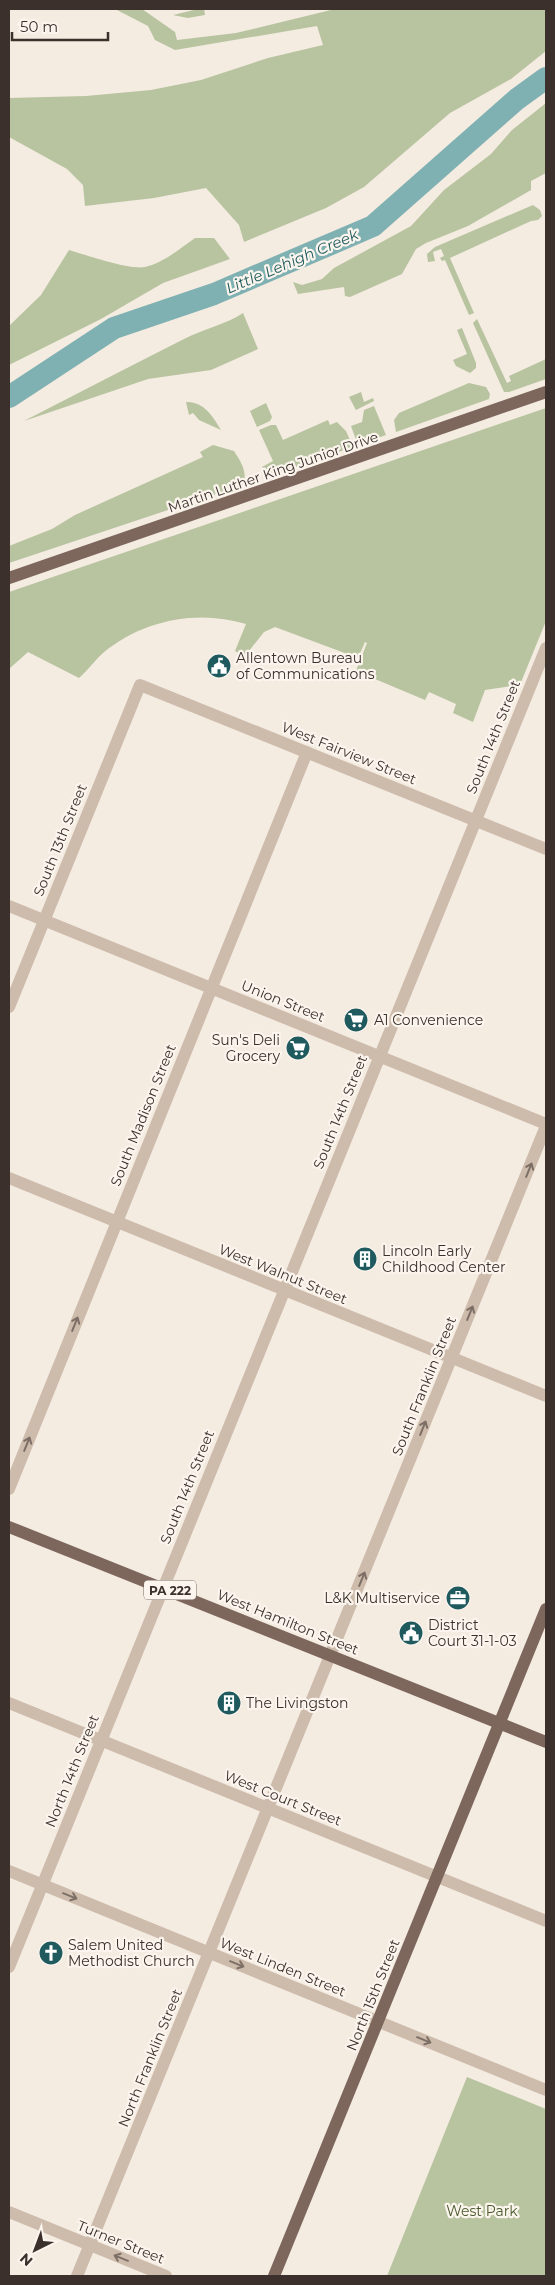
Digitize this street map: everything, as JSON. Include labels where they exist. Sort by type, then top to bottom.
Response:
[{"type":"main road","name":"Martin Luther King Junior Drive","points":[[9,578],[546,392]]},
{"type":"main road","name":"West Hamilton Street","points":[[9,1527],[500,1724]]},
{"type":"main road","name":"North 15th Street","points":[[274,2276],[546,1608]]},
{"type":"main road","name":"PA 222","points":[[500,1724],[546,1742]]},
{"type":"street","name":"South 14th Street","points":[[162,1587],[546,648]]},
{"type":"street","name":"West Fairview Street","points":[[140,684],[546,849]]},
{"type":"street","name":"South 13th Street","points":[[9,1007],[140,684]]},
{"type":"street","name":"South Madison Street","points":[[9,1489],[307,752]]},
{"type":"street","name":"Union Street","points":[[9,906],[546,1125]]},
{"type":"street","name":"South Franklin Street","points":[[330,1656],[546,1125]]},
{"type":"street","name":"West Walnut Street","points":[[9,1178],[546,1396]]},
{"type":"street","name":"North 14th Street","points":[[9,1966],[162,1587]]},
{"type":"street","name":"North Franklin Street","points":[[77,2276],[330,1656]]},
{"type":"street","name":"West Court Street","points":[[9,1703],[546,1921]]},
{"type":"street","name":"West Linden Street","points":[[9,1871],[546,2089]]},
{"type":"street","name":"Turner Street","points":[[9,2212],[166,2276]]},
{"type":"green space","points":[[115,9],[142,9],[175,32],[177,40],[236,33],[335,9],[546,9],[546,51],[511,79],[450,113],[364,187],[326,208],[244,242],[239,225],[206,188],[154,198],[85,206],[83,185],[67,169],[9,137],[9,98],[86,96],[151,90],[201,80],[268,58],[323,45],[317,26],[175,50],[155,40],[148,26]]},
{"type":"green space","points":[[204,9],[205,15],[188,18],[173,15]]},
{"type":"green space","points":[[546,103],[546,173],[531,181],[531,190],[468,226],[416,249],[402,274],[350,297],[345,296],[344,287],[298,294],[293,282],[302,285],[322,279],[334,268],[411,226],[444,190],[491,154],[512,130]]},
{"type":"green space","points":[[533,205],[540,210],[542,216],[538,220],[531,221],[450,258],[474,313],[469,315],[445,260],[442,261],[440,258],[444,256],[441,249],[433,252],[435,261],[428,262],[427,254],[435,247]]},
{"type":"green space","points":[[195,238],[214,238],[230,259],[163,283],[101,319],[9,365],[9,326],[41,295],[69,250],[118,264],[145,267],[165,259]]},
{"type":"green space","points":[[243,313],[258,349],[211,370],[148,379],[24,421],[184,339],[229,321]]},
{"type":"green space","points":[[477,319],[507,383],[511,381],[509,376],[546,359],[546,379],[504,392],[473,323]]},
{"type":"green space","points":[[462,328],[476,363],[476,368],[470,373],[456,366],[453,360],[467,354],[457,330]]},
{"type":"green space","points":[[469,383],[486,387],[490,394],[489,399],[396,432],[394,420],[399,413]]},
{"type":"green space","points":[[361,392],[364,402],[373,398],[374,401],[356,410],[349,397]]},
{"type":"green space","points":[[186,402],[198,404],[207,410],[221,430],[199,420],[193,413],[189,415]]},
{"type":"green space","points":[[266,403],[272,417],[270,421],[257,427],[250,411]]},
{"type":"green space","points":[[374,406],[386,435],[358,445],[351,426],[362,422],[364,410]]},
{"type":"green space","points":[[546,408],[546,621],[517,692],[511,686],[485,690],[473,722],[453,713],[456,704],[429,692],[425,700],[356,671],[367,643],[365,642],[358,658],[275,627],[264,632],[245,656],[235,651],[246,624],[228,620],[190,618],[171,620],[135,632],[103,653],[79,678],[28,652],[9,669],[9,592]]},
{"type":"green space","points":[[328,420],[330,425],[337,422],[346,431],[353,447],[270,476],[262,467],[273,461],[259,430],[276,425],[283,440]]},
{"type":"green space","points":[[213,445],[234,451],[244,471],[243,485],[9,563],[9,546],[52,529],[75,515],[203,457],[200,452]]},
{"type":"green space","name":"West Park","points":[[467,2077],[546,2109],[546,2276],[387,2276]]},
{"type":"waterway","name":"Little Lehigh Creek","points":[[9,397],[114,328],[214,294],[373,226],[517,99],[546,78]]},
{"type":"place","name":"Allentown Bureau of Communications","points":[[219,666]]},
{"type":"place","name":"A1 Convenience","points":[[356,1020]]},
{"type":"place","name":"Sun's Deli Grocery","points":[[298,1048]]},
{"type":"place","name":"Lincoln Early Childhood Center","points":[[365,1259]]},
{"type":"place","name":"L&K Multiservice","points":[[458,1598]]},
{"type":"place","name":"District Court 31-1-03","points":[[411,1633]]},
{"type":"place","name":"The Livingston","points":[[229,1703]]},
{"type":"place","name":"Salem United Methodist Church","points":[[51,1953]]}]
